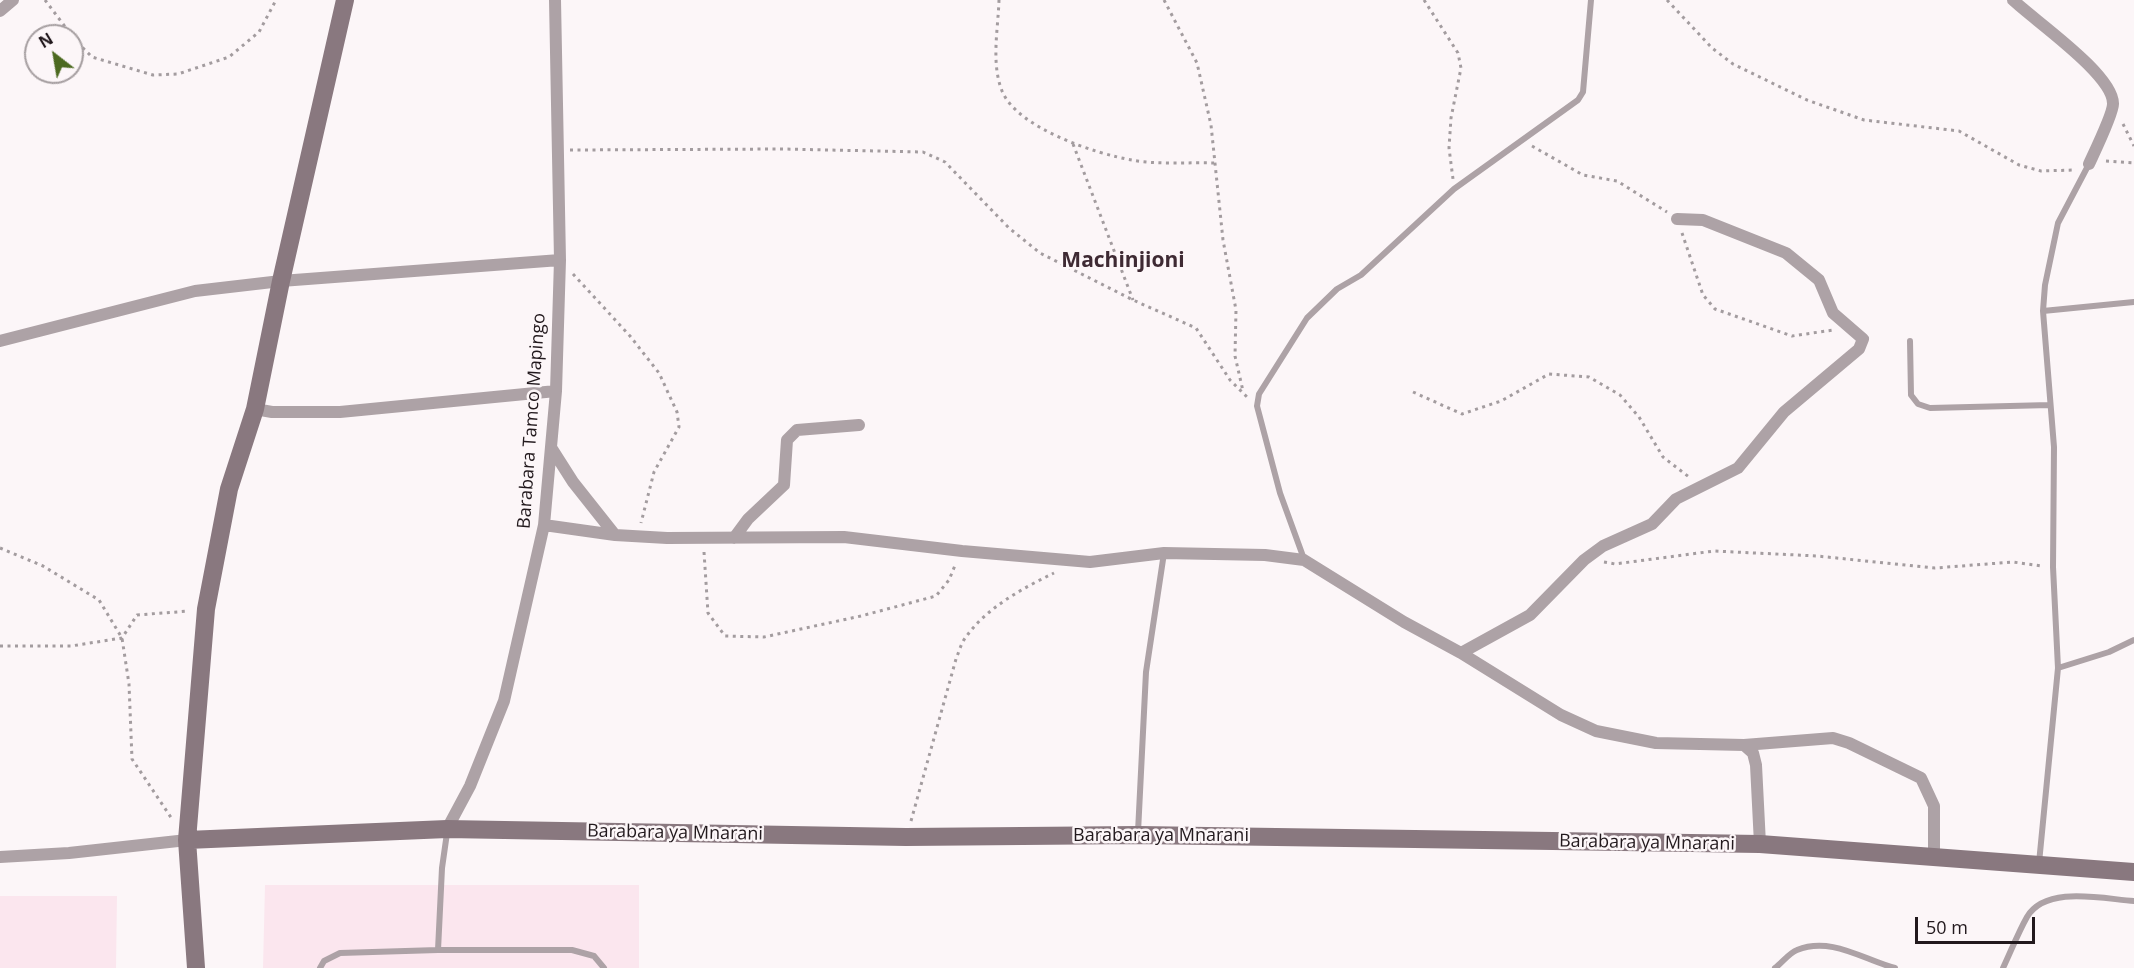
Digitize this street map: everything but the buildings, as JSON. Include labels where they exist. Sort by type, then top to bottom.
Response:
[{"type":"street","points":[[0,11],[13,0]]},
{"type":"street","points":[[196,968],[187,840],[206,609],[229,489],[255,409],[280,281],[345,0]]},
{"type":"street","name":"Barabara Tamco Mapingo","points":[[447,829],[470,786],[504,701],[544,525],[556,391],[560,260],[555,0]]},
{"type":"street","points":[[2013,0],[2094,68],[2111,90],[2114,105],[2090,164]]},
{"type":"street","points":[[1461,653],[1530,615],[1584,560],[1603,546],[1652,524],[1676,499],[1738,468],[1784,412],[1859,349],[1863,339],[1833,313],[1819,280],[1786,253],[1703,220],[1677,219]]},
{"type":"street","points":[[0,341],[195,291],[280,281],[560,260]]},
{"type":"street","points":[[255,409],[272,412],[340,411],[556,391]]},
{"type":"street","points":[[734,538],[748,519],[783,485],[787,440],[797,430],[859,425]]},
{"type":"street","points":[[552,449],[573,482],[615,535]]},
{"type":"street","points":[[544,525],[638,536],[844,537],[962,551],[1090,562],[1164,553],[1265,555],[1304,560],[1561,715],[1596,731],[1656,743],[1744,745],[1833,738],[1849,743],[1921,778],[1935,806],[1934,858]]},
{"type":"street","points":[[1744,745],[1753,753],[1756,765],[1760,844]]},
{"type":"street","name":"Barabara ya Mnarani","points":[[187,840],[447,829],[906,837],[1138,835],[1760,844],[2134,872]]},
{"type":"street","points":[[0,857],[69,853],[187,840]]},
{"type":"lane","points":[[1304,560],[1280,493],[1257,406],[1259,394],[1307,318],[1337,289],[1361,275],[1454,189],[1578,100],[1583,92],[1591,0]]},
{"type":"lane","points":[[2039,866],[2058,668],[2053,567],[2054,447],[2043,312],[2045,285],[2058,223],[2090,164]]},
{"type":"lane","points":[[2043,312],[2134,302]]},
{"type":"lane","points":[[1910,341],[1911,395],[1918,404],[1930,408],[2050,405]]},
{"type":"lane","points":[[1138,835],[1146,672],[1164,553]]},
{"type":"lane","points":[[2058,668],[2109,652],[2134,640]]},
{"type":"lane","points":[[438,950],[442,868],[447,829]]},
{"type":"lane","points":[[2003,968],[2028,914],[2043,902],[2061,896],[2134,901]]},
{"type":"lane","points":[[1775,968],[1796,950],[1820,946],[1853,951],[1895,968]]},
{"type":"lane","points":[[320,968],[324,961],[340,953],[438,950],[572,950],[594,956],[604,968]]},
{"type":"path","points":[[45,0],[63,24]]},
{"type":"path","points":[[84,49],[92,57],[153,75],[178,74],[229,57],[259,32],[276,0]]},
{"type":"path","points":[[999,0],[996,65],[1003,92],[1015,109],[1040,128],[1091,150],[1134,161],[1215,163]]},
{"type":"path","points":[[1164,0],[1197,63],[1211,125],[1223,240],[1236,310],[1235,356],[1243,393]]},
{"type":"path","points":[[1424,0],[1458,53],[1461,68],[1451,118],[1449,148],[1454,189]]},
{"type":"path","points":[[1667,0],[1712,48],[1733,64],[1807,100],[1864,120],[1959,131],[2019,165],[2041,171],[2073,170],[2110,160],[2134,163]]},
{"type":"path","points":[[2114,105],[2134,146]]},
{"type":"path","points":[[1524,139],[1538,151],[1583,175],[1617,181],[1677,219],[1703,295],[1715,309],[1792,336],[1851,327]]},
{"type":"path","points":[[1072,142],[1133,300]]},
{"type":"path","points":[[559,150],[782,149],[923,152],[945,162],[1009,228],[1040,253],[1133,300],[1196,328],[1230,380],[1257,406]]},
{"type":"path","points":[[560,260],[630,336],[658,373],[677,412],[679,427],[654,472],[638,536]]},
{"type":"path","points":[[1413,392],[1462,414],[1501,401],[1549,374],[1589,377],[1620,395],[1639,417],[1663,457],[1683,474],[1704,484]]},
{"type":"path","points":[[703,538],[708,613],[725,636],[764,637],[861,616],[936,596],[949,580],[962,551]]},
{"type":"path","points":[[0,548],[43,566],[99,600],[123,638],[129,684],[132,759],[187,840]]},
{"type":"path","points":[[1584,560],[1615,564],[1714,551],[1817,556],[1935,568],[2013,562],[2053,567]]},
{"type":"path","points":[[906,837],[956,658],[965,638],[982,618],[1019,592],[1063,570]]},
{"type":"path","points":[[0,646],[71,646],[123,638],[137,615],[206,609]]},
{"type":"shaded area","points":[[265,885],[639,885],[639,968],[263,968]]},
{"type":"shaded area","points":[[0,896],[117,896],[116,968],[0,968]]},
{"type":"district","name":"Machinjioni","points":[[1123,261]]}]
